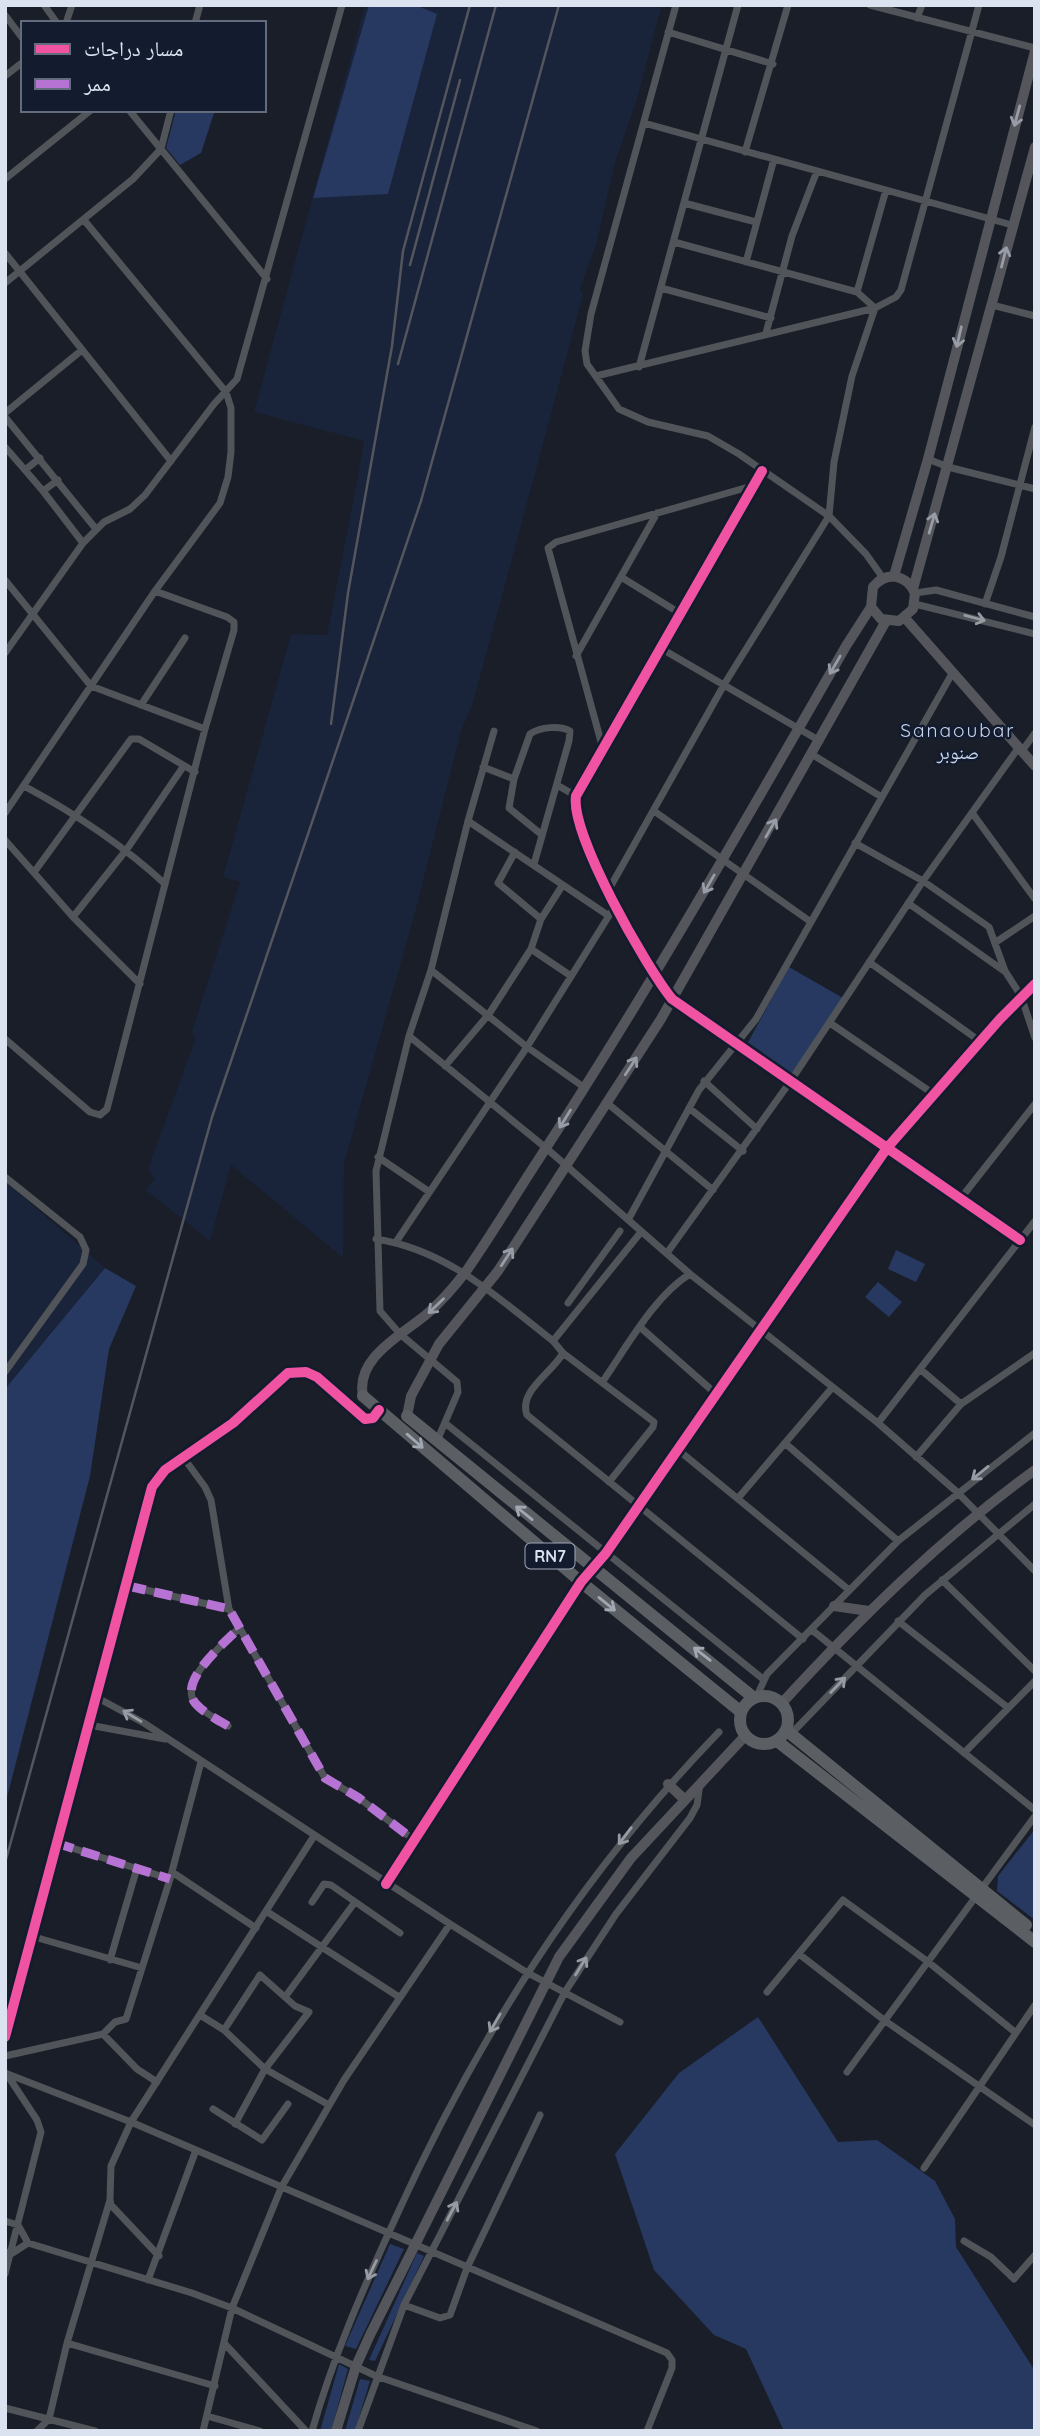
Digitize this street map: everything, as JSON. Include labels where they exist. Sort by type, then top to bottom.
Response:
[{"type":"main road","points":[[363,1396],[363,1381],[372,1362],[400,1334],[437,1306],[466,1272],[585,1088],[654,977],[871,607],[873,587],[889,577],[928,459],[1035,49]]},
{"type":"main road","points":[[905,618],[914,595],[1035,147]]},
{"type":"main road","points":[[889,577],[906,580],[914,595]]},
{"type":"main road","points":[[871,607],[886,621]]},
{"type":"main road","points":[[886,621],[905,618]]},
{"type":"main road","points":[[905,618],[1035,766]]},
{"type":"main road","points":[[407,1416],[411,1396],[444,1337],[486,1288],[672,999],[813,755],[886,621]]},
{"type":"main road","name":"RN7","points":[[363,1396],[581,1582],[741,1712]]},
{"type":"main road","name":"RN7","points":[[407,1416],[755,1698]]},
{"type":"main road","points":[[781,1704],[869,1611],[979,1513],[1035,1470]]},
{"type":"main road","points":[[834,1606],[869,1611]]},
{"type":"main road","points":[[788,1732],[777,1741],[760,1744],[745,1736],[740,1727],[741,1712],[755,1698],[766,1696],[781,1704],[787,1716],[788,1732],[1035,1942]]},
{"type":"main road","points":[[336,2431],[356,2366],[545,1982],[575,1933],[611,1884],[684,1799],[745,1736]]},
{"type":"main road","points":[[777,1741],[976,1892],[1035,1931]]},
{"type":"main road","points":[[668,1784],[684,1799]]},
{"type":"street","points":[[44,5],[56,21]]},
{"type":"street","points":[[5,653],[83,543],[96,529],[139,502],[241,370],[342,5]]},
{"type":"street","points":[[676,5],[591,314],[585,351],[587,364],[619,409],[648,422],[708,436],[829,516],[889,577]]},
{"type":"street","points":[[639,367],[738,5]]},
{"type":"street","points":[[746,152],[788,5]]},
{"type":"street","points":[[870,5],[1035,49]]},
{"type":"street","points":[[917,18],[922,5]]},
{"type":"street","points":[[596,376],[875,308],[896,297],[901,290],[979,5]]},
{"type":"street","points":[[5,15],[21,36]]},
{"type":"street","points":[[668,32],[773,64]]},
{"type":"street","points":[[5,76],[21,64]]},
{"type":"street","points":[[5,178],[88,112]]},
{"type":"street","points":[[131,112],[267,279]]},
{"type":"street","points":[[5,283],[133,179],[161,149],[171,112]]},
{"type":"street","points":[[644,123],[1012,225]]},
{"type":"street","points":[[746,262],[774,159]]},
{"type":"street","points":[[766,333],[782,271],[817,171]]},
{"type":"street","points":[[856,292],[886,190]]},
{"type":"street","points":[[684,203],[756,222]]},
{"type":"street","points":[[5,813],[155,591],[213,514],[225,491],[231,452],[231,408],[226,392],[84,220]]},
{"type":"street","points":[[674,242],[856,292],[875,308]]},
{"type":"street","points":[[5,253],[171,461]]},
{"type":"street","points":[[661,288],[771,318]]},
{"type":"street","points":[[992,305],[1035,316]]},
{"type":"street","points":[[608,891],[724,683],[829,516],[834,462],[852,376],[875,308]]},
{"type":"street","points":[[82,349],[5,415],[96,529]]},
{"type":"street","points":[[985,604],[1001,557],[1035,427]]},
{"type":"street","points":[[5,446],[83,543]]},
{"type":"street","points":[[25,470],[40,458]]},
{"type":"street","points":[[928,459],[948,467],[1035,489]]},
{"type":"street","points":[[762,471],[576,796],[576,815],[615,906],[654,977],[672,999],[1020,1240]]},
{"type":"street","points":[[43,491],[58,480]]},
{"type":"street","points":[[603,749],[548,548],[556,542],[752,486]]},
{"type":"street","points":[[576,656],[657,513]]},
{"type":"street","points":[[621,577],[681,614]]},
{"type":"street","points":[[5,580],[92,686],[205,729]]},
{"type":"street","points":[[914,595],[936,590],[1035,617]]},
{"type":"street","points":[[5,1039],[90,1112],[100,1115],[107,1110],[205,729],[234,630],[234,622],[155,591]]},
{"type":"street","points":[[914,595],[1035,634]]},
{"type":"street","points":[[141,705],[185,638]]},
{"type":"street","points":[[662,649],[820,741]]},
{"type":"street","points":[[628,1220],[704,1081],[756,1019],[953,671]]},
{"type":"street","points":[[534,864],[570,736],[564,728],[543,728],[530,734],[514,779],[509,808],[542,835]]},
{"type":"street","points":[[436,1442],[458,1387],[455,1377],[400,1334],[385,1320],[378,1306],[378,1157],[494,731]]},
{"type":"street","points":[[667,1253],[743,1151],[923,881],[1035,733]]},
{"type":"street","points":[[35,871],[131,739],[139,739],[195,772]]},
{"type":"street","points":[[813,755],[880,796]]},
{"type":"street","points":[[74,917],[127,849],[183,767]]},
{"type":"street","points":[[483,768],[514,779]]},
{"type":"street","points":[[557,785],[576,796]]},
{"type":"street","points":[[24,786],[76,814],[127,849],[165,884]]},
{"type":"street","points":[[654,811],[811,922]]},
{"type":"street","points":[[973,814],[1035,900]]},
{"type":"street","points":[[468,821],[609,916]]},
{"type":"street","points":[[5,840],[74,917],[140,984]]},
{"type":"street","points":[[855,843],[923,881],[989,927],[1005,971],[1021,996],[1035,1038]]},
{"type":"street","points":[[515,852],[498,883],[541,919]]},
{"type":"street","points":[[445,1066],[489,1014],[531,949],[541,919],[562,886]]},
{"type":"street","points":[[908,904],[1005,971]]},
{"type":"street","points":[[396,1242],[527,1047],[615,906]]},
{"type":"street","points":[[996,942],[1035,916]]},
{"type":"street","points":[[531,949],[571,976]]},
{"type":"street","points":[[869,962],[981,1042]]},
{"type":"street","points":[[431,970],[527,1047],[585,1088]]},
{"type":"street","points":[[386,1884],[581,1582],[606,1553],[887,1148],[1021,996],[1035,984]]},
{"type":"street","points":[[830,1023],[935,1095]]},
{"type":"street","points":[[409,1036],[546,1148],[690,1274],[831,1389],[878,1423],[957,1492],[1035,1571]]},
{"type":"street","points":[[704,1081],[757,1129]]},
{"type":"street","points":[[607,1103],[713,1190]]},
{"type":"street","points":[[961,1198],[1035,1104]]},
{"type":"street","points":[[689,1108],[743,1151]]},
{"type":"street","points":[[378,1157],[428,1191]]},
{"type":"street","points":[[5,1177],[80,1237],[86,1255],[43,1322],[5,1372]]},
{"type":"street","points":[[878,1423],[1035,1221]]},
{"type":"street","points":[[568,1303],[620,1231]]},
{"type":"street","points":[[553,1341],[641,1232]]},
{"type":"street","points":[[376,1239],[396,1242],[466,1272],[553,1341],[563,1353],[654,1422],[653,1427],[609,1482]]},
{"type":"street","points":[[596,1263],[608,1272]]},
{"type":"street","points":[[603,1381],[640,1326],[681,1280],[690,1274]]},
{"type":"street","points":[[640,1326],[715,1393]]},
{"type":"street","points":[[563,1353],[531,1391],[525,1408],[534,1420],[803,1639]]},
{"type":"street","points":[[916,1457],[961,1404],[1035,1353]]},
{"type":"street","points":[[920,1369],[961,1404]]},
{"type":"street","points":[[5,2037],[128,1586],[152,1487],[158,1477],[233,1423],[277,1380],[293,1372],[317,1377],[365,1419],[373,1418],[379,1410]]},
{"type":"street","points":[[739,1497],[831,1389]]},
{"type":"street","points":[[445,1423],[763,1679]]},
{"type":"street","points":[[755,1698],[763,1679],[898,1541],[1035,1433]]},
{"type":"street","points":[[786,1444],[898,1541]]},
{"type":"street","points":[[677,1449],[739,1497],[849,1590]]},
{"type":"street","points":[[183,1457],[211,1500],[229,1609],[325,1778],[359,1798],[414,1840]]},
{"type":"street","points":[[788,1732],[942,1580],[1035,1504]]},
{"type":"street","points":[[942,1580],[1035,1671]]},
{"type":"street","points":[[128,1586],[229,1609]]},
{"type":"street","points":[[898,1621],[1007,1707]]},
{"type":"street","points":[[229,1726],[197,1705],[192,1696],[192,1684],[196,1674],[239,1628]]},
{"type":"street","points":[[812,1630],[1035,1810]]},
{"type":"street","points":[[964,1753],[1035,1681]]},
{"type":"street","points":[[96,1698],[166,1739],[386,1884],[526,1972],[620,2022]]},
{"type":"street","points":[[89,1725],[166,1739]]},
{"type":"street","points":[[312,2431],[335,2356],[388,2235],[458,2089],[526,1972],[584,1890],[668,1784],[719,1732]]},
{"type":"street","points":[[5,2056],[103,2034],[115,2022],[125,2019],[171,1875],[201,1762]]},
{"type":"street","points":[[358,2431],[404,2305],[565,1992],[616,1914],[690,1818],[697,1805],[700,1782]]},
{"type":"street","points":[[847,2072],[976,1892],[1035,1816]]},
{"type":"street","points":[[159,2256],[111,2206],[111,2166],[131,2122],[314,1836]]},
{"type":"street","points":[[56,1843],[136,1868],[171,1875],[256,1928]]},
{"type":"street","points":[[110,1960],[136,1868]]},
{"type":"street","points":[[312,1902],[327,1884],[400,1933]]},
{"type":"street","points":[[767,1992],[843,1900],[927,1961],[1016,2033]]},
{"type":"street","points":[[285,1997],[355,1902]]},
{"type":"street","points":[[266,1911],[322,1950],[399,1997]]},
{"type":"street","points":[[203,2431],[232,2308],[281,2188],[329,2105],[450,1924]]},
{"type":"street","points":[[32,1936],[142,1968]]},
{"type":"street","points":[[799,1954],[884,2020],[1035,2125]]},
{"type":"street","points":[[224,2030],[260,1975],[285,1997],[309,2012],[265,2069],[235,2124]]},
{"type":"street","points":[[924,2168],[1035,2005]]},
{"type":"street","points":[[200,2015],[224,2030],[265,2069],[329,2105]]},
{"type":"street","points":[[103,2034],[137,2069],[157,2082]]},
{"type":"street","points":[[5,2073],[131,2122],[667,2353],[672,2360],[672,2368],[647,2431]]},
{"type":"street","points":[[5,2073],[37,2120],[41,2132],[18,2225],[8,2253],[5,2274]]},
{"type":"street","points":[[213,2109],[264,2140],[288,2104]]},
{"type":"street","points":[[404,2305],[447,2318],[467,2268],[540,2115]]},
{"type":"street","points":[[148,2280],[196,2150]]},
{"type":"street","points":[[42,2429],[49,2419],[67,2343],[110,2200]]},
{"type":"street","points":[[5,2221],[18,2225],[28,2243]]},
{"type":"street","points":[[964,2241],[991,2257],[1014,2279],[1020,2277],[1035,2255]]},
{"type":"street","points":[[8,2253],[28,2243],[232,2308],[376,2376],[537,2431]]},
{"type":"street","points":[[67,2343],[215,2386]]},
{"type":"street","points":[[224,2343],[306,2431]]},
{"type":"street","points":[[5,2408],[95,2431]]},
{"type":"street","points":[[207,2416],[260,2431]]},
{"type":"shaded area","points":[[365,5],[662,5],[637,99],[615,163],[596,245],[580,289],[583,295],[511,563],[472,706],[461,731],[416,909],[344,1164],[343,1258],[231,1165],[210,1241],[146,1190],[155,1179],[148,1170],[149,1166],[195,1040],[192,1031],[240,882],[223,877],[291,634],[327,635],[357,481],[364,441],[254,412]]},
{"type":"shaded area","points":[[369,5],[415,5],[437,14],[388,194],[313,198]]},
{"type":"shaded area","points":[[175,112],[214,112],[201,153],[180,165],[166,148]]},
{"type":"shaded area","points":[[789,967],[843,998],[788,1080],[746,1046]]},
{"type":"shaded area","points":[[5,1181],[105,1268],[5,1389]]},
{"type":"shaded area","points":[[896,1250],[925,1264],[916,1282],[888,1269]]},
{"type":"shaded area","points":[[105,1268],[136,1286],[109,1349],[90,1476],[5,1805],[5,1389]]},
{"type":"shaded area","points":[[878,1282],[902,1302],[889,1317],[865,1297]]},
{"type":"shaded area","points":[[1035,1829],[1035,1920],[997,1891],[998,1876]]},
{"type":"shaded area","points":[[758,2017],[838,2142],[877,2140],[935,2181],[955,2219],[956,2247],[1035,2371],[1035,2431],[784,2431],[746,2349],[714,2335],[654,2270],[615,2154],[679,2073]]},
{"type":"shaded area","points":[[390,2244],[404,2249],[356,2349],[345,2346]]},
{"type":"shaded area","points":[[417,2253],[424,2256],[375,2361],[369,2360]]},
{"type":"shaded area","points":[[339,2364],[348,2369],[331,2431],[320,2431]]},
{"type":"shaded area","points":[[360,2379],[370,2381],[355,2431],[345,2431]]},
{"type":"railway","points":[[331,724],[348,593],[392,346],[403,251],[470,5]]},
{"type":"railway","points":[[398,364],[496,5]]},
{"type":"railway","points":[[5,1863],[212,1117],[421,501],[559,5]]},
{"type":"railway","points":[[410,265],[460,80]]},
{"type":"marked path","points":[[128,1586],[229,1609],[325,1778],[359,1798],[414,1840]]},
{"type":"marked path","points":[[228,1726],[196,1704],[192,1685],[205,1663],[239,1628]]},
{"type":"marked path","points":[[56,1843],[170,1879]]},
{"type":"cycle path","points":[[762,471],[576,796],[577,814],[585,839],[612,900],[645,959],[672,999],[1020,1240]]},
{"type":"cycle path","points":[[386,1884],[581,1582],[606,1553],[887,1148],[1000,1019],[1035,984]]},
{"type":"cycle path","points":[[5,2037],[152,1487],[165,1470],[233,1423],[288,1373],[306,1372],[317,1377],[365,1419],[373,1418],[379,1410]]},
{"type":"district","name":"Sanaoubar صنوبر","points":[[958,741]]}]
